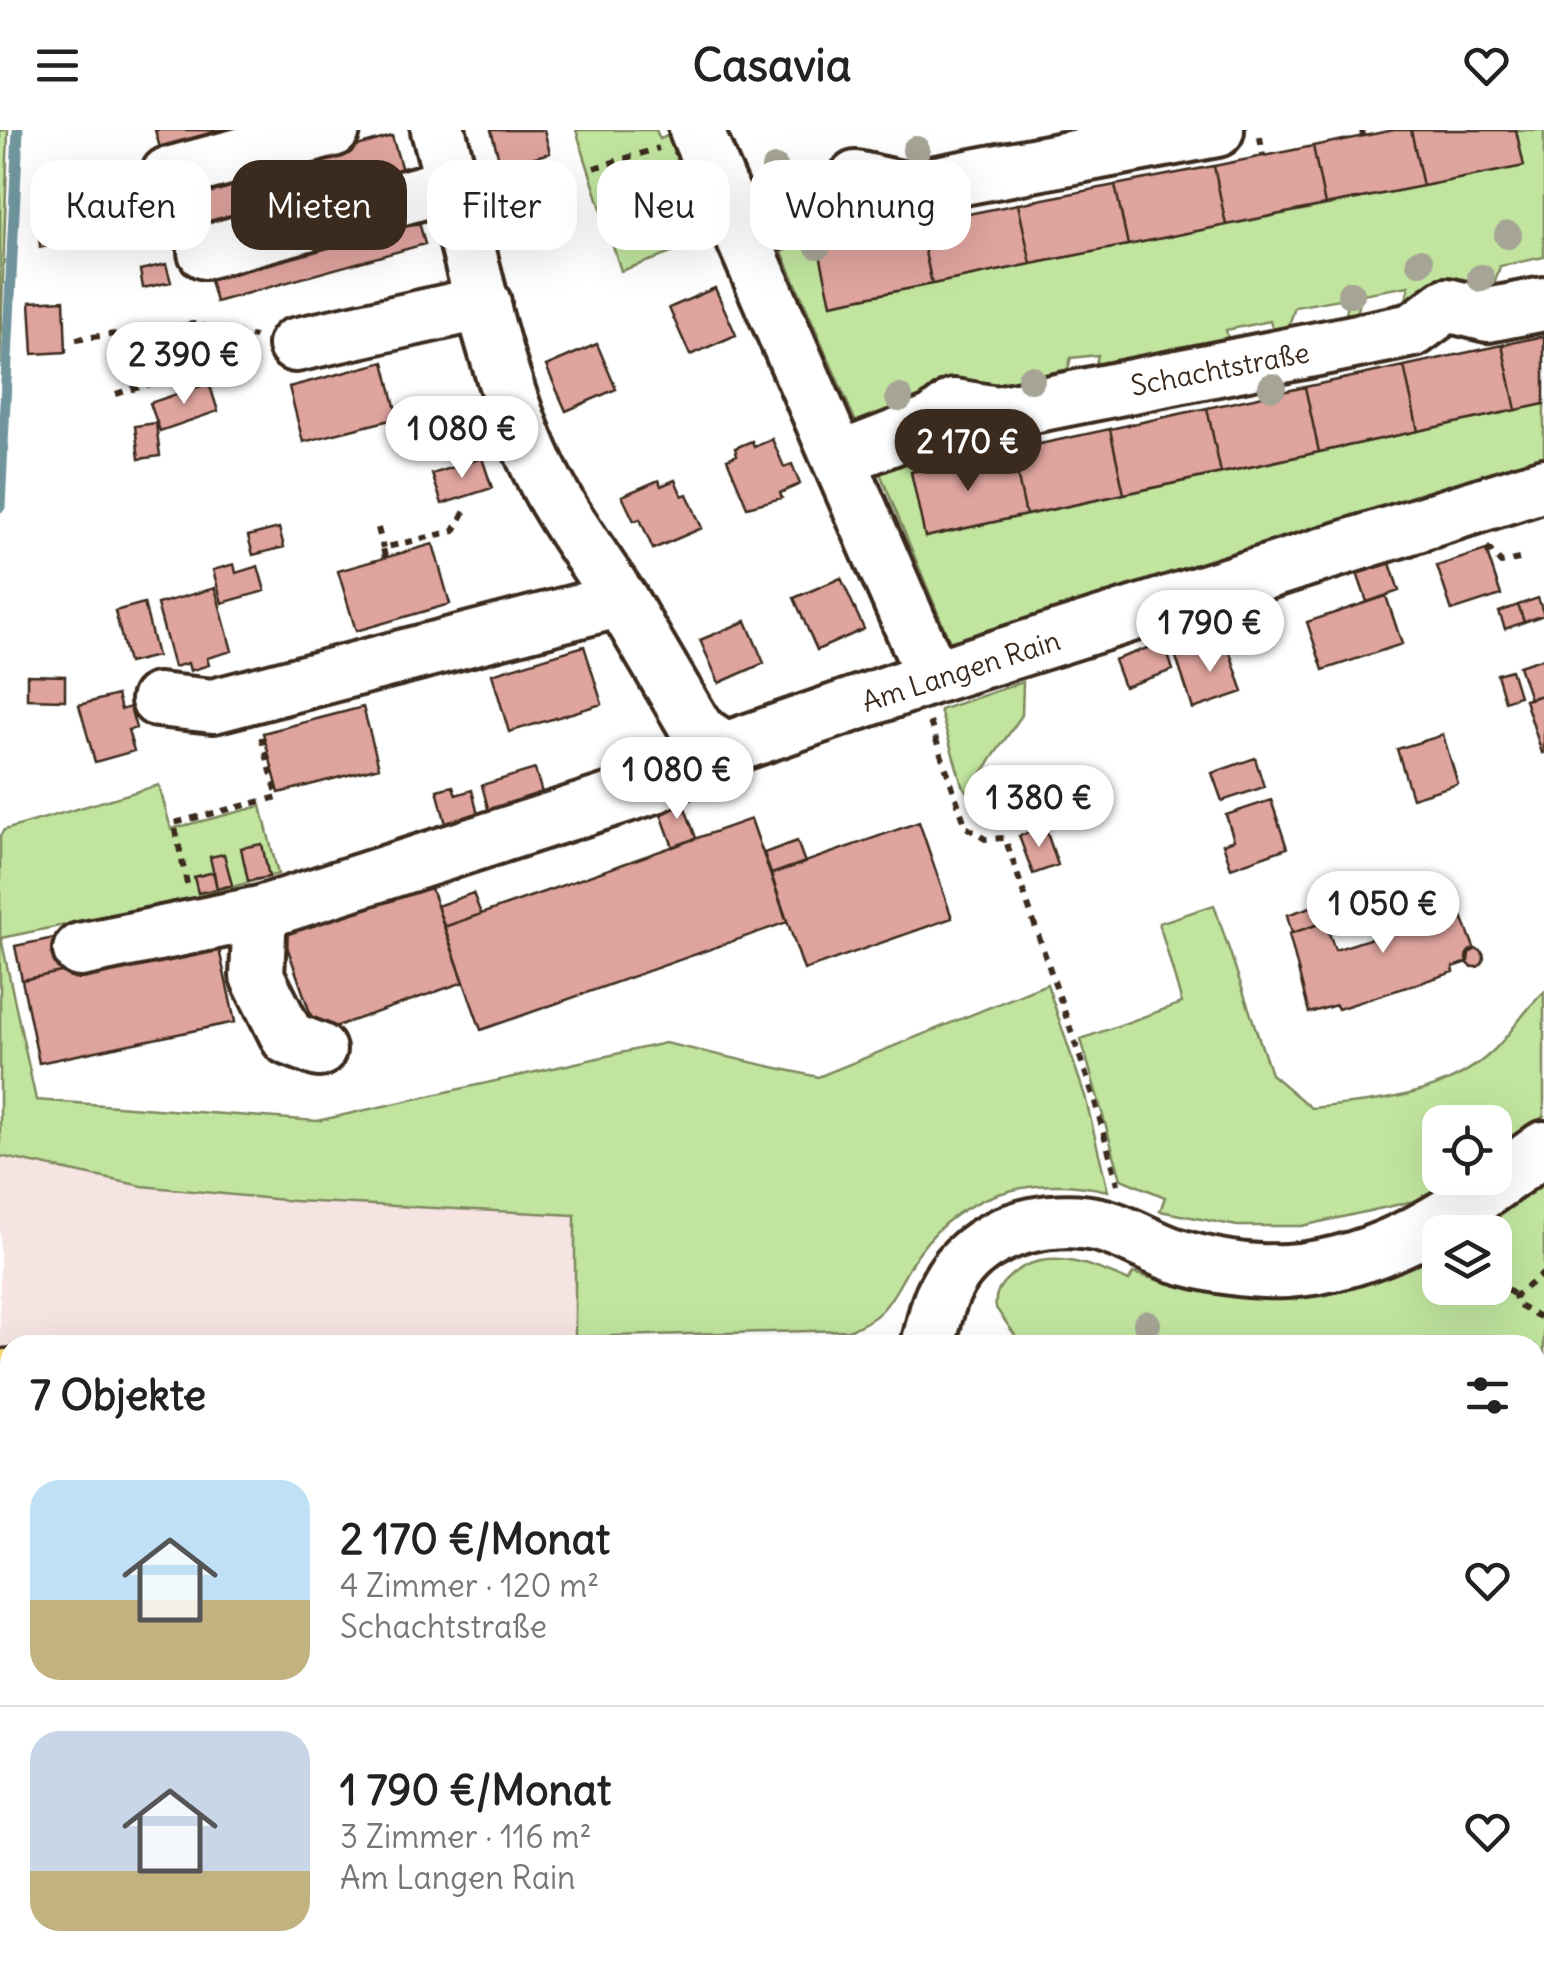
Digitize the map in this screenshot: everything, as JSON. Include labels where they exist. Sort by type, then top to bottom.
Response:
[{"type":"street","points":[[211,162],[332,130]]},
{"type":"street","points":[[438,130],[446,160]]},
{"type":"street","points":[[742,234],[831,204],[856,178],[905,190],[1217,130]]},
{"type":"street","points":[[697,133],[839,459],[931,698]]},
{"type":"street","points":[[205,252],[427,191]]},
{"type":"street","points":[[470,250],[532,454],[553,496],[621,600],[698,731],[725,748]]},
{"type":"street","points":[[295,345],[484,302]]},
{"type":"street","name":"Schachtstraße","points":[[839,459],[934,422],[954,406],[996,413],[1413,330],[1447,306],[1488,315],[1544,304]]},
{"type":"street","name":"Am Langen Rain","points":[[80,950],[260,913],[655,786],[725,748],[931,698],[1544,485]]},
{"type":"street","points":[[158,700],[213,706],[621,600]]},
{"type":"street","points":[[260,913],[257,976],[288,1038],[318,1050]]},
{"type":"street","points":[[930,1335],[938,1303],[957,1268],[972,1252],[1017,1229],[1068,1222],[1100,1225],[1209,1264],[1286,1271],[1325,1265],[1409,1240],[1544,1148]]},
{"type":"path","points":[[594,168],[697,133]]},
{"type":"path","points":[[76,339],[193,324],[295,345]]},
{"type":"path","points":[[116,394],[295,345]]},
{"type":"path","points":[[378,528],[384,552],[454,531],[466,511]]},
{"type":"path","points":[[1475,550],[1488,546],[1501,562],[1519,559]]},
{"type":"path","points":[[931,698],[966,826],[986,839],[1005,838],[1094,1095],[1115,1183]]},
{"type":"path","points":[[197,925],[174,822],[278,798],[260,731],[276,726]]},
{"type":"path","points":[[1515,1296],[1544,1273]]},
{"type":"path","points":[[1512,1293],[1519,1306],[1544,1320]]},
{"type":"shaded area","points":[[0,1156],[142,1186],[294,1201],[575,1215],[575,1335],[0,1335]]},
{"type":"green space","points":[[0,130],[8,130],[0,365]]},
{"type":"green space","points":[[576,130],[656,130],[660,139],[681,130],[695,160],[597,160],[597,196]]},
{"type":"green space","points":[[1516,130],[1544,130],[1544,257],[1500,266],[1488,304],[1402,319],[1409,286],[1362,294],[1353,330],[1341,334],[1350,297],[1295,307],[1283,344],[1277,344],[1270,321],[1226,330],[1232,355],[1091,385],[1098,355],[1071,358],[1062,390],[861,434],[781,250],[819,250],[832,304],[1523,166]]},
{"type":"green space","points":[[614,250],[680,250],[621,271]]},
{"type":"green space","points":[[1544,404],[1544,460],[954,652],[875,461],[939,439],[944,464],[911,472],[926,537]]},
{"type":"green space","points":[[1023,682],[1022,715],[979,777],[972,799],[962,785],[940,710]]},
{"type":"green space","points":[[159,785],[171,829],[261,806],[278,874],[186,900],[1,938],[36,1100],[317,1121],[665,1043],[818,1077],[1047,984],[1085,1096],[1108,1191],[1079,1186],[1022,1188],[971,1206],[928,1241],[880,1313],[848,1330],[575,1335],[575,1215],[294,1201],[142,1186],[0,1156],[0,836],[4,830]]},
{"type":"green space","points":[[1214,905],[1271,1074],[1311,1108],[1407,1094],[1453,1078],[1493,1051],[1544,992],[1544,1116],[1512,1138],[1512,1105],[1422,1105],[1422,1195],[1429,1195],[1423,1199],[1302,1226],[1237,1226],[1160,1211],[1165,1197],[1121,1179],[1081,1039],[1182,1003],[1159,923]]},
{"type":"green space","points":[[1544,1168],[1544,1335],[1015,1335],[996,1308],[999,1289],[1020,1268],[1051,1260],[1083,1264],[1129,1281],[1133,1273],[1191,1290],[1241,1294],[1422,1244],[1422,1305],[1512,1305],[1512,1215],[1475,1215],[1504,1195],[1512,1195],[1512,1190]]},
{"type":"building","points":[[155,130],[255,130],[162,155]]},
{"type":"building","points":[[491,130],[544,130],[550,153],[524,160],[499,160]]},
{"type":"building","points":[[1411,130],[1423,186],[1325,205],[1313,146]]},
{"type":"building","points":[[1411,130],[1516,130],[1524,166],[1423,186]]},
{"type":"building","points":[[392,136],[399,160],[308,160]]},
{"type":"building","points":[[1313,146],[1325,205],[1226,225],[1214,166]]},
{"type":"building","points":[[1214,166],[1226,225],[1128,245],[1115,185]]},
{"type":"building","points":[[231,182],[231,222],[211,228],[211,188]]},
{"type":"building","points":[[1115,185],[1128,245],[1031,264],[1018,204]]},
{"type":"building","points":[[1018,204],[1031,264],[932,284],[925,250],[971,250],[971,213]]},
{"type":"building","points":[[417,215],[425,244],[407,249],[407,218]]},
{"type":"building","points":[[291,250],[403,250],[216,302],[208,273]]},
{"type":"building","points":[[819,250],[925,250],[932,284],[831,304]]},
{"type":"building","points":[[166,264],[171,282],[143,288],[140,270]]},
{"type":"building","points":[[715,288],[736,335],[690,355],[669,308]]},
{"type":"building","points":[[64,300],[66,352],[33,354],[30,302]]},
{"type":"building","points":[[1544,336],[1544,404],[1516,410],[1502,345]]},
{"type":"building","points":[[597,344],[616,389],[566,411],[546,366]]},
{"type":"building","points":[[1502,345],[1516,410],[1418,431],[1404,366]]},
{"type":"building","points":[[384,362],[398,418],[303,442],[289,387]]},
{"type":"building","points":[[1404,366],[1418,431],[1319,452],[1305,387]]},
{"type":"building","points":[[209,383],[218,411],[160,431],[150,403]]},
{"type":"building","points":[[1305,387],[1319,452],[1221,473],[1207,408]]},
{"type":"building","points":[[1207,408],[1221,473],[1124,494],[1110,429]]},
{"type":"building","points":[[156,423],[160,456],[139,459],[135,426]]},
{"type":"building","points":[[1110,429],[1124,494],[1026,515],[1012,450]]},
{"type":"building","points":[[772,439],[784,467],[792,464],[800,484],[780,493],[782,498],[747,507],[727,459],[737,455],[735,448],[752,441],[754,447]]},
{"type":"building","points":[[1012,450],[1026,515],[925,537],[911,472]]},
{"type":"building","points":[[482,458],[492,488],[442,504],[432,474]]},
{"type":"building","points":[[659,480],[661,486],[675,480],[682,496],[687,494],[702,528],[653,549],[640,519],[634,521],[622,496]]},
{"type":"building","points":[[279,528],[284,547],[253,555],[248,536]]},
{"type":"building","points":[[433,544],[450,604],[356,631],[338,571]]},
{"type":"building","points":[[1486,550],[1501,595],[1452,611],[1437,566]]},
{"type":"building","points":[[1390,563],[1399,591],[1367,602],[1357,573]]},
{"type":"building","points":[[234,564],[236,573],[258,566],[265,591],[222,603],[213,570]]},
{"type":"building","points":[[841,578],[864,629],[817,650],[794,598]]},
{"type":"building","points":[[215,588],[232,651],[207,658],[209,665],[190,671],[188,663],[174,667],[157,604]]},
{"type":"building","points":[[1386,596],[1402,644],[1323,670],[1307,622]]},
{"type":"building","points":[[1538,598],[1544,615],[1524,622],[1518,605]]},
{"type":"building","points":[[144,603],[157,656],[128,663],[115,611]]},
{"type":"building","points":[[1518,605],[1524,622],[1505,629],[1499,612]]},
{"type":"building","points":[[746,621],[764,663],[719,683],[700,640]]},
{"type":"building","points":[[1226,640],[1243,692],[1193,709],[1176,657]]},
{"type":"building","points":[[1164,642],[1173,670],[1124,687],[1114,660]]},
{"type":"building","points":[[584,646],[602,704],[509,732],[492,674]]},
{"type":"building","points":[[1544,658],[1544,694],[1530,699],[1519,666]]},
{"type":"building","points":[[1511,670],[1519,696],[1505,701],[1497,674]]},
{"type":"building","points":[[27,675],[65,676],[65,700],[27,699]]},
{"type":"building","points":[[1544,694],[1544,753],[1542,753],[1525,700]]},
{"type":"building","points":[[117,695],[121,710],[130,707],[136,728],[128,730],[134,751],[95,762],[79,705]]},
{"type":"building","points":[[363,707],[379,767],[279,793],[263,733]]},
{"type":"building","points":[[1443,735],[1458,784],[1412,798],[1397,749]]},
{"type":"building","points":[[1255,758],[1264,787],[1222,801],[1212,773]]},
{"type":"building","points":[[535,769],[544,800],[490,816],[482,785]]},
{"type":"building","points":[[453,786],[456,795],[472,790],[479,819],[447,828],[437,790]]},
{"type":"building","points":[[681,797],[696,838],[673,847],[658,806]]},
{"type":"building","points":[[1271,800],[1287,848],[1231,868],[1223,844],[1234,840],[1226,815]]},
{"type":"building","points":[[751,819],[787,922],[481,1030],[444,927]]},
{"type":"building","points":[[919,822],[952,918],[804,970],[771,874]]},
{"type":"building","points":[[1045,827],[1058,865],[1033,874],[1019,836]]},
{"type":"building","points":[[797,841],[805,863],[771,874],[764,853]]},
{"type":"building","points":[[262,844],[269,877],[248,881],[241,848]]},
{"type":"building","points":[[224,854],[232,885],[217,889],[210,857]]},
{"type":"building","points":[[214,872],[217,889],[198,893],[194,877]]},
{"type":"building","points":[[428,880],[464,982],[317,1033],[282,932]]},
{"type":"building","points":[[1450,885],[1475,950],[1469,953],[1468,962],[1453,967],[1454,972],[1338,1009],[1336,1005],[1309,1013],[1289,934],[1325,922],[1335,950],[1422,922],[1413,896]]},
{"type":"building","points":[[473,893],[481,914],[444,927],[437,906]]},
{"type":"building","points":[[1319,904],[1325,922],[1292,933],[1287,915]]},
{"type":"building","points":[[64,936],[71,970],[22,980],[15,946]]},
{"type":"building","points":[[217,940],[235,1022],[39,1063],[22,980]]},
{"type":"building","points":[[1475,949],[1484,958],[1475,967],[1466,958]]},
{"type":"waterway","points":[[0,507],[18,130]]}]
